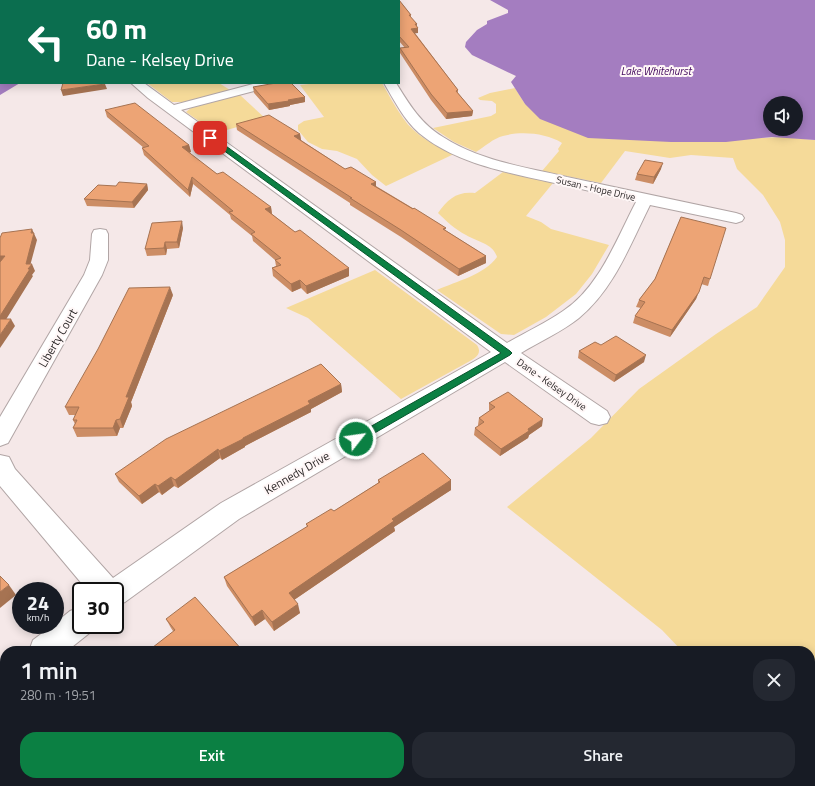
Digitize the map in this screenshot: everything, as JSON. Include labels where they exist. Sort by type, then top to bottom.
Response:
[{"type":"street","name":"Dane - Kelsey Drive","points":[[138,84],[507,353],[599,417]]},
{"type":"street","points":[[172,110],[253,88],[279,84]]},
{"type":"street","name":"Susan - Hope Drive","points":[[391,84],[420,126],[444,143],[462,152],[508,168],[645,199],[605,278],[588,300],[571,315],[507,353]]},
{"type":"street","points":[[645,199],[736,218]]},
{"type":"street","name":"Liberty Court","points":[[1,434],[93,275],[99,260],[100,234]]},
{"type":"street","name":"Kennedy Drive","points":[[124,586],[230,511],[507,353]]},
{"type":"street","points":[[0,464],[6,476],[98,582]]},
{"type":"street","points":[[50,646],[72,628]]},
{"type":"shaded area","points":[[148,84],[221,84],[230,90],[183,102],[172,102]]},
{"type":"shaded area","points":[[383,84],[400,114],[414,130],[433,144],[454,154],[386,186],[372,175],[357,159],[337,151],[322,149],[308,142],[298,130],[298,125],[304,121],[324,117],[300,85]]},
{"type":"shaded area","points":[[515,88],[525,104],[759,138],[783,137],[815,140],[815,646],[677,646],[662,630],[507,507],[591,438],[639,389],[716,334],[757,307],[785,267],[785,240],[780,222],[763,195],[737,169],[733,158],[691,155],[670,158],[625,151],[601,183],[542,171],[559,151],[558,149],[562,143],[549,137],[525,133],[510,134],[496,139],[476,152],[454,142],[433,128],[491,116],[496,113],[496,104],[492,101],[480,100],[478,98],[490,93]]},
{"type":"shaded area","points":[[240,95],[266,119],[216,133],[186,112],[191,108]]},
{"type":"shaded area","points":[[503,172],[553,183],[526,216],[541,222],[551,229],[609,245],[592,274],[576,294],[546,317],[514,335],[501,334],[437,290],[478,273],[492,263],[497,257],[495,252],[484,243],[459,231],[438,213],[449,200],[463,193],[475,193]]},
{"type":"shaded area","points":[[375,270],[477,345],[479,353],[477,356],[401,399],[308,318],[286,308]]},
{"type":"water","name":"Lake Whitehurst","points":[[490,0],[815,0],[815,140],[772,137],[726,142],[671,142],[588,138],[540,119],[525,104],[511,82],[516,76],[472,55],[465,47],[466,42],[477,30],[487,24],[487,21],[508,13],[508,10]]},
{"type":"water","points":[[0,84],[18,84],[0,95]]},
{"type":"building","points":[[400,1],[417,24],[415,24],[418,28],[411,29],[458,90],[456,91],[473,111],[447,113],[431,94],[400,48],[409,47],[400,37]]},
{"type":"building","points":[[63,84],[105,84],[61,90]]},
{"type":"building","points":[[270,84],[292,84],[305,97],[268,104],[253,87]]},
{"type":"building","points":[[135,103],[189,145],[182,147],[217,174],[223,172],[271,207],[265,209],[295,232],[300,230],[349,268],[306,286],[300,280],[291,284],[272,268],[281,265],[275,260],[281,258],[251,234],[255,232],[229,212],[233,211],[192,177],[188,190],[142,148],[149,146],[105,110]]},
{"type":"building","points":[[269,115],[300,134],[294,136],[306,144],[345,169],[351,167],[376,182],[371,184],[446,228],[443,229],[486,256],[459,269],[236,124]]},
{"type":"building","points":[[645,160],[663,163],[654,177],[637,174]]},
{"type":"building","points":[[119,182],[147,184],[132,202],[84,199],[98,185],[116,186]]},
{"type":"building","points":[[681,217],[726,228],[710,279],[704,277],[699,292],[672,330],[635,316],[645,302],[639,300],[655,279]]},
{"type":"building","points":[[182,221],[177,242],[165,242],[164,248],[145,249],[152,223]]},
{"type":"building","points":[[32,229],[31,233],[34,233],[26,264],[32,264],[0,316],[0,262],[5,256],[0,256],[0,238],[2,233]]},
{"type":"building","points":[[170,287],[126,397],[129,397],[120,419],[116,420],[113,428],[73,428],[77,420],[73,420],[79,407],[65,407],[98,349],[129,288]]},
{"type":"building","points":[[0,319],[11,319],[0,335]]},
{"type":"building","points":[[616,336],[646,355],[616,375],[579,351],[595,342],[601,345]]},
{"type":"building","points":[[321,364],[341,384],[308,401],[310,404],[219,451],[218,449],[175,480],[171,477],[158,486],[155,484],[139,496],[115,474],[166,439]]},
{"type":"building","points":[[508,392],[543,419],[528,429],[529,431],[501,449],[475,428],[484,422],[479,418],[495,407],[489,403]]},
{"type":"building","points":[[423,453],[451,480],[392,519],[394,521],[289,593],[298,604],[272,622],[262,610],[252,617],[224,577],[308,526],[306,524],[331,509],[334,511],[380,482],[378,480]]},
{"type":"building","points":[[0,576],[9,585],[0,592]]},
{"type":"building","points":[[195,597],[239,646],[154,646],[175,630],[166,619]]},
{"type":"route","points":[[210,138],[507,353],[356,439]]}]
